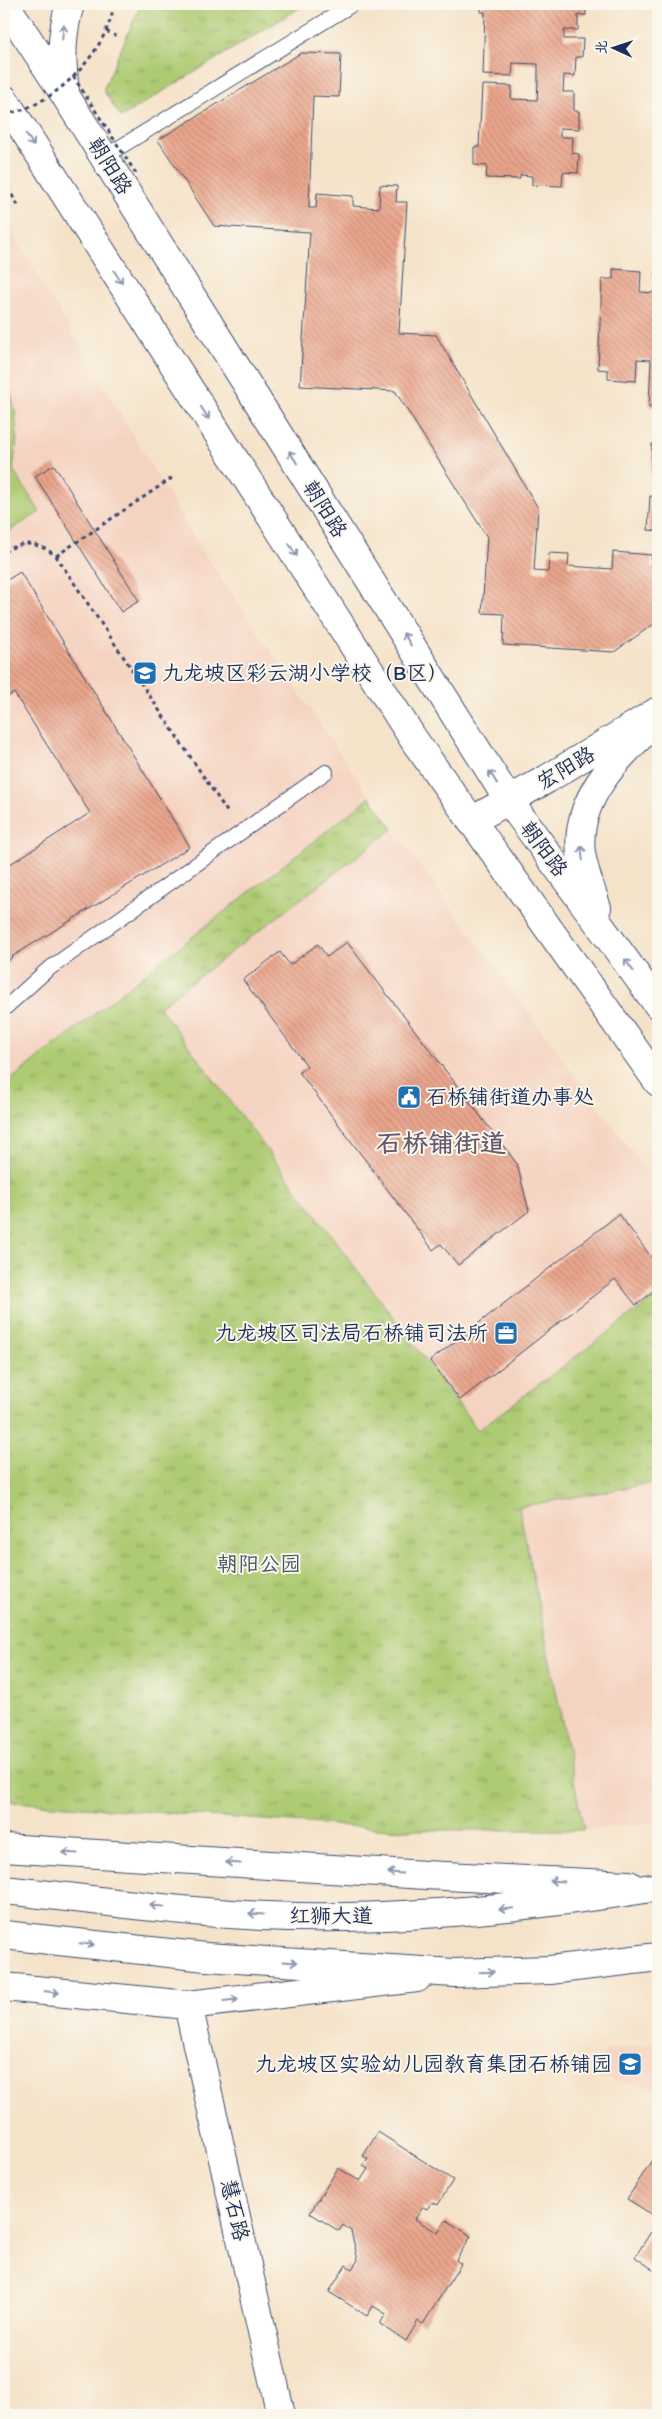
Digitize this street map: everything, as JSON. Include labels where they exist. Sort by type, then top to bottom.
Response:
[{"type":"main road","name":"朝阳路","points":[[5,4],[69,86],[104,157],[509,801],[658,1005]]},
{"type":"main road","points":[[69,86],[61,57],[64,23],[70,4]]},
{"type":"main road","name":"朝阳路","points":[[4,99],[409,732],[658,1082]]},
{"type":"main road","name":"宏阳路","points":[[471,821],[509,801],[658,711]]},
{"type":"main road","points":[[606,933],[584,871],[581,832],[590,802],[614,762],[658,719]]},
{"type":"main road","points":[[4,1848],[425,1875],[658,1887]]},
{"type":"main road","name":"红狮大道","points":[[4,1890],[206,1911],[300,1917],[393,1916],[483,1911],[559,1903],[658,1887]]},
{"type":"main road","points":[[4,1935],[206,1957],[454,1973]]},
{"type":"main road","points":[[550,1970],[658,1957]]},
{"type":"main road","points":[[4,1987],[188,2005],[454,1973],[658,1967]]},
{"type":"main road","name":"慧石路","points":[[188,2005],[281,2415]]},
{"type":"lane","points":[[104,157],[353,4]]},
{"type":"lane","points":[[4,1009],[46,972],[326,772]]},
{"type":"path","points":[[4,114],[14,113],[69,86],[90,59],[106,31],[114,4]]},
{"type":"path","points":[[106,31],[116,36]]},
{"type":"path","points":[[69,86],[137,175]]},
{"type":"path","points":[[4,182],[19,207]]},
{"type":"path","points":[[56,556],[172,478]]},
{"type":"path","points":[[4,552],[19,545],[32,543],[44,547],[56,556],[242,833]]},
{"type":"shaded area","name":"九龙坡区彩云湖小学校（B区）","points":[[4,219],[201,549],[370,797],[4,1085]]},
{"type":"shaded area","name":"石桥铺街道办事处","points":[[393,829],[658,1187],[658,1295],[478,1430],[159,1007]]},
{"type":"shaded area","points":[[658,1482],[658,1822],[584,1830],[519,1507]]},
{"type":"shaded area","name":"九龙坡区实验幼儿园教育集团石桥铺园","points":[[658,2042],[658,2088],[600,2078],[605,2051]]},
{"type":"green space","points":[[141,4],[306,4],[121,117],[103,90]]},
{"type":"green space","points":[[4,375],[10,389],[15,412],[17,437],[13,470],[40,512],[4,534]]},
{"type":"green space","name":"朝阳公园","points":[[370,797],[393,829],[159,1007],[478,1430],[658,1295],[658,1482],[519,1507],[584,1830],[405,1830],[12,1802],[4,1710],[4,1085]]},
{"type":"building","points":[[481,4],[586,4],[586,15],[578,15],[578,30],[564,30],[564,39],[583,39],[582,57],[576,57],[575,76],[564,75],[563,92],[574,92],[574,111],[579,111],[579,129],[560,128],[560,137],[573,137],[572,153],[579,154],[578,173],[563,172],[562,186],[532,185],[532,176],[520,175],[520,179],[486,178],[487,166],[474,165],[474,147],[479,147],[482,85],[512,86],[511,99],[537,100],[538,82],[538,64],[513,63],[512,76],[483,75],[485,12],[481,12]]},
{"type":"building","points":[[301,53],[341,54],[339,97],[313,96],[309,208],[316,208],[317,193],[353,196],[353,206],[379,208],[380,185],[397,186],[396,202],[407,202],[399,333],[436,335],[538,508],[534,571],[548,572],[549,553],[569,554],[568,566],[612,569],[613,552],[652,555],[651,567],[658,567],[658,621],[614,652],[503,645],[504,614],[482,613],[487,537],[395,391],[300,386],[310,232],[214,226],[158,140]]},
{"type":"building","points":[[657,255],[658,407],[649,407],[651,360],[637,359],[636,381],[608,379],[608,370],[598,369],[602,279],[613,279],[613,269],[641,271],[640,292],[655,293]]},
{"type":"building","points":[[652,444],[658,444],[658,479],[651,478]]},
{"type":"building","points":[[54,465],[139,601],[121,612],[35,476]]},
{"type":"building","points":[[650,496],[658,497],[658,531],[648,530]]},
{"type":"building","points":[[20,572],[190,847],[13,956],[4,966],[4,868],[90,813],[14,693],[4,699],[4,582]]},
{"type":"building","points":[[347,942],[517,1164],[529,1211],[458,1265],[441,1244],[433,1250],[299,1072],[307,1066],[243,980],[280,952],[290,965],[318,944],[327,957]]},
{"type":"building","name":"九龙坡区司法局石桥铺司法所","points":[[619,1214],[658,1266],[658,1288],[636,1305],[615,1279],[460,1400],[430,1361]]},
{"type":"building","points":[[378,2132],[453,2180],[438,2205],[432,2202],[427,2209],[423,2207],[415,2219],[438,2233],[446,2220],[471,2236],[456,2260],[461,2264],[423,2324],[418,2321],[406,2341],[380,2324],[386,2314],[373,2306],[367,2316],[329,2292],[346,2265],[352,2269],[358,2260],[351,2231],[343,2225],[339,2231],[310,2213],[338,2168],[360,2181],[368,2169],[363,2166],[368,2159],[363,2156]]},
{"type":"building","points":[[658,2151],[658,2211],[656,2209],[653,2215],[627,2199]]},
{"type":"building","points":[[651,2232],[658,2237],[658,2273],[635,2257]]},
{"type":"place","name":"九龙坡区彩云湖小学校（B区）","points":[[145,673]]},
{"type":"place","name":"石桥铺街道办事处","points":[[409,1097]]},
{"type":"place","name":"九龙坡区司法局石桥铺司法所","points":[[506,1333]]},
{"type":"place","name":"九龙坡区实验幼儿园教育集团石桥铺园","points":[[630,2064]]},
{"type":"district","name":"石桥铺街道","points":[[441,1143]]}]
